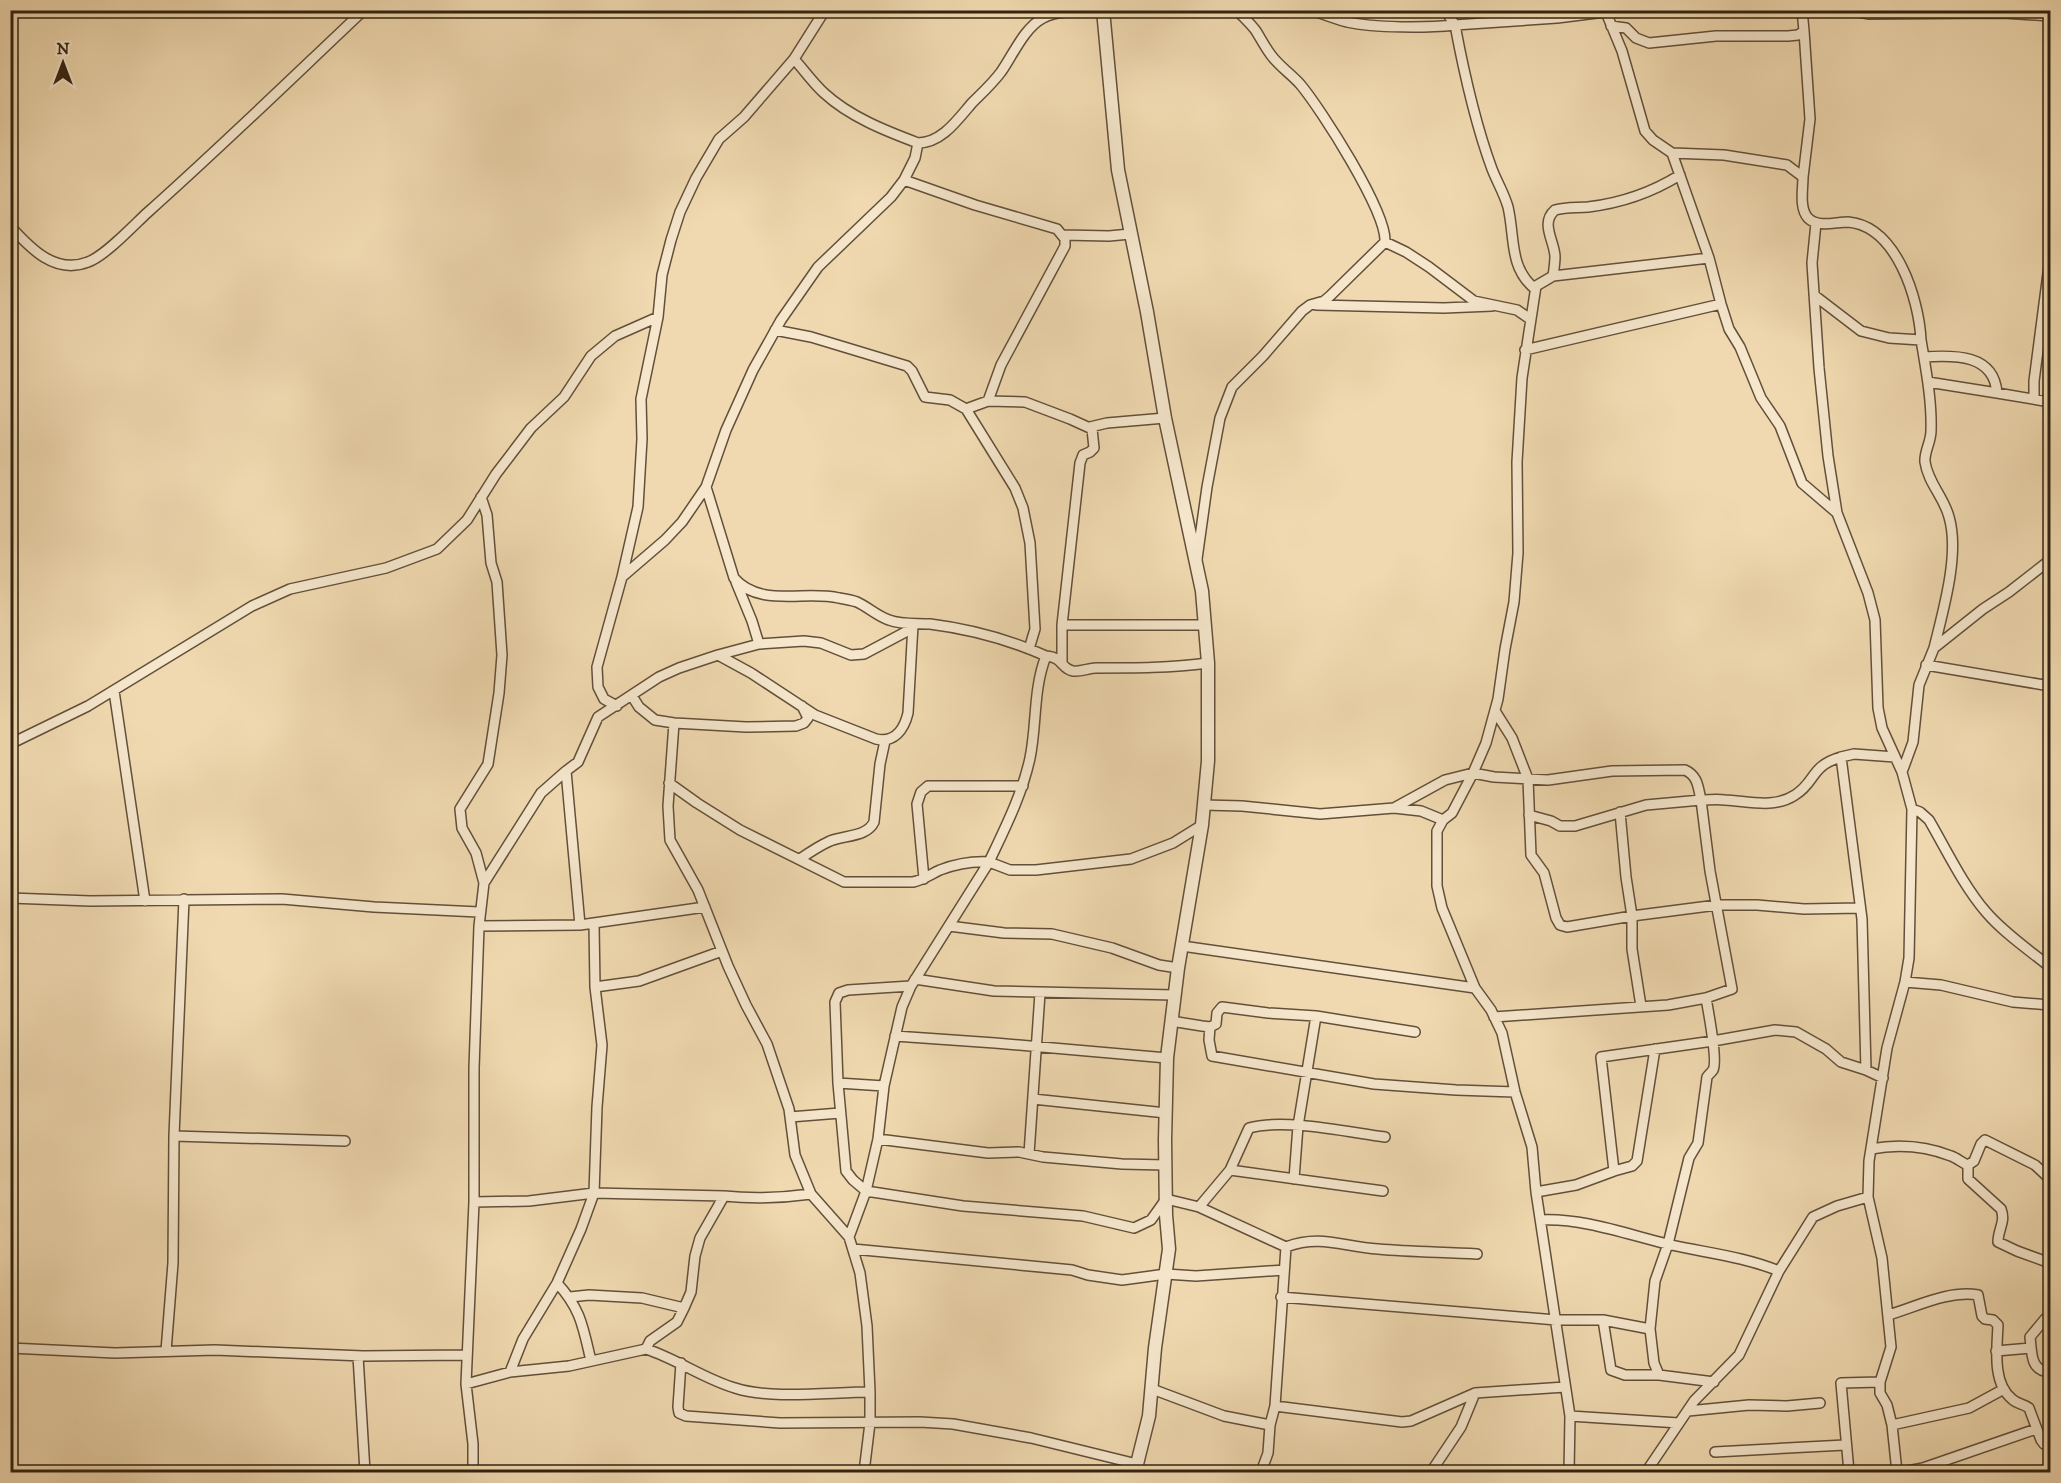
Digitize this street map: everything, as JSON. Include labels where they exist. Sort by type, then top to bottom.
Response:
[{"type":"street","points":[[10,226],[48,261],[67,265],[87,262],[103,252],[171,191],[364,10]]},
{"type":"street","points":[[813,10],[819,20]]},
{"type":"street","points":[[616,706],[604,699],[598,687],[597,667],[622,577],[638,507],[642,440],[641,399],[658,317],[662,275],[671,240],[680,212],[696,178],[719,139],[744,117],[794,58],[825,10]]},
{"type":"street","points":[[1213,10],[1224,10]]},
{"type":"street","points":[[1196,564],[1220,418],[1232,387],[1263,356],[1302,311],[1310,305],[1324,301],[1385,242],[1385,234],[1375,206],[1350,160],[1317,108],[1300,85],[1268,52],[1255,30],[1237,10]]},
{"type":"street","points":[[1311,10],[1347,22],[1417,26],[1557,18],[1605,11],[1622,51],[1645,131],[1653,140],[1672,153],[1724,155],[1787,165],[1803,177]]},
{"type":"street","points":[[1445,10],[1455,25],[1464,70],[1485,147],[1508,207],[1515,260],[1521,274],[1534,288]]},
{"type":"street","points":[[1802,10],[1810,118],[1803,177],[1803,206],[1806,216],[1816,223],[1858,224],[1869,229],[1897,258],[1905,274],[1914,295],[1921,325],[1921,340],[1928,382],[1931,433],[1925,462],[1931,482],[1945,503],[1952,527],[1951,571],[1934,648],[1919,685],[1913,742],[1902,772]]},
{"type":"street","points":[[1850,10],[1868,14],[2003,13],[2050,16]]},
{"type":"street","points":[[681,1363],[678,1407],[679,1413],[686,1416],[780,1423],[953,1424],[1031,1438],[1136,1468],[1149,1416],[1155,1348],[1169,1249],[1165,1165],[1167,1058],[1178,968],[1202,825],[1208,761],[1208,663],[1202,591],[1165,418],[1147,312],[1118,170],[1103,11],[1042,18],[1032,27],[1000,74],[952,127],[930,140],[918,142],[886,131],[842,106],[825,93],[794,58]]},
{"type":"street","points":[[1611,26],[1626,28],[1636,38],[1649,43],[1716,36],[1788,36],[1798,35],[1804,31]]},
{"type":"street","points":[[622,577],[682,522],[706,487],[726,430],[748,380],[775,330],[818,267],[891,197],[904,180],[915,158],[918,142]]},
{"type":"street","points":[[1672,153],[1709,258],[1729,329],[1740,347],[1761,398],[1779,426],[1802,483],[1838,513]]},
{"type":"street","points":[[1553,276],[1555,254],[1548,225],[1549,217],[1556,210],[1589,207],[1635,197],[1656,189],[1680,175]]},
{"type":"street","points":[[904,180],[975,205],[1057,229],[1064,235],[1130,234]]},
{"type":"street","points":[[1816,223],[1812,263],[1828,456],[1838,513],[1868,593],[1875,620],[1878,708],[1882,728],[1902,772],[1912,809],[1909,958],[1905,982],[1887,1048],[1871,1149],[1868,1197],[1882,1258],[1888,1315],[1891,1347],[1880,1382],[1881,1393],[1892,1425],[1897,1473]]},
{"type":"street","points":[[988,401],[1001,365],[1065,246],[1064,235]]},
{"type":"street","points":[[1385,242],[1429,267],[1474,301],[1518,310],[1530,319]]},
{"type":"street","points":[[1569,1473],[1569,1416],[1536,1192],[1532,1147],[1515,1092],[1502,1033],[1475,988],[1442,908],[1437,886],[1437,831],[1443,820],[1452,813],[1473,773],[1486,743],[1495,711],[1514,602],[1518,553],[1517,462],[1525,350],[1534,288],[1541,281],[1553,276],[1709,258]]},
{"type":"street","points":[[2034,398],[2034,381],[2050,258]]},
{"type":"street","points":[[1814,295],[1861,332],[1889,338],[1921,340]]},
{"type":"street","points":[[1525,350],[1721,304]]},
{"type":"street","points":[[1310,305],[1444,308],[1492,306]]},
{"type":"street","points":[[10,744],[114,692],[252,606],[290,589],[386,568],[437,549],[467,520],[496,474],[531,428],[564,398],[591,356],[615,336],[658,317]]},
{"type":"street","points":[[775,330],[907,366],[912,371],[925,398],[950,400],[966,409],[1015,488],[1023,508],[1030,543],[1035,629],[1029,649]]},
{"type":"street","points":[[1924,357],[1964,357],[1977,361],[1994,377],[1997,393]]},
{"type":"street","points":[[1928,382],[2050,402]]},
{"type":"street","points":[[966,409],[988,401],[1025,402],[1090,427],[1107,423],[1165,418]]},
{"type":"street","points":[[1062,662],[1062,625],[1080,464],[1083,455],[1094,448],[1094,434],[1090,427]]},
{"type":"street","points":[[706,487],[734,578],[759,644]]},
{"type":"street","points":[[481,497],[487,515],[491,564],[498,591],[501,672],[488,764],[460,809],[462,828],[476,853],[484,883]]},
{"type":"street","points":[[1934,648],[2050,560]]},
{"type":"street","points":[[734,578],[740,586],[752,592],[780,596],[835,597],[857,602],[889,620],[913,626],[979,633],[1046,657],[1053,657],[1073,671],[1091,668],[1158,668],[1208,663]]},
{"type":"street","points":[[1062,625],[1205,625]]},
{"type":"street","points":[[472,1473],[473,1444],[466,1384],[466,1355],[474,1202],[474,1068],[479,912],[484,883],[541,793],[578,762],[598,717],[659,677],[718,655],[759,644],[804,641],[821,643],[845,653],[864,654],[913,626]]},
{"type":"street","points":[[718,655],[752,673],[815,715],[885,741],[893,738],[906,721],[908,713],[913,626]]},
{"type":"street","points":[[849,1237],[867,1191],[878,1139],[884,1086],[902,1007],[913,982],[989,862],[1023,786],[1035,727],[1036,696],[1040,672],[1046,657]]},
{"type":"street","points":[[1926,665],[2050,686]]},
{"type":"street","points":[[114,692],[146,901]]},
{"type":"street","points":[[632,696],[639,707],[655,720],[674,723],[746,727],[796,726],[804,723],[808,718],[802,706]]},
{"type":"street","points":[[1495,711],[1512,738],[1528,779],[1531,855],[1544,873],[1560,925],[1567,927],[1717,905],[1757,905],[1804,909],[1860,908]]},
{"type":"street","points":[[674,723],[669,783],[670,840],[705,907],[746,1005],[767,1044],[790,1117],[795,1155],[811,1194],[849,1237],[860,1273],[867,1326],[870,1392],[870,1423],[864,1473]]},
{"type":"street","points":[[800,859],[832,840],[866,831],[872,827],[885,741]]},
{"type":"street","points":[[1529,815],[1551,820],[1566,827],[1646,805],[1701,800],[1770,804],[1794,796],[1806,785],[1814,772],[1828,761],[1854,754],[1894,757]]},
{"type":"street","points":[[1841,757],[1860,908],[1866,1070]]},
{"type":"street","points":[[1394,808],[1445,780],[1473,773],[1548,780],[1612,771],[1685,770],[1693,773],[1696,778],[1732,989],[1706,998],[1668,1005],[1494,1017]]},
{"type":"street","points":[[566,771],[580,926]]},
{"type":"street","points":[[669,783],[740,830],[844,882],[913,882],[964,863],[989,862],[1010,870],[1036,870],[1131,860],[1173,843],[1202,825]]},
{"type":"street","points":[[924,879],[917,804],[921,792],[928,786],[1023,786]]},
{"type":"street","points":[[1204,805],[1242,806],[1320,814],[1394,808],[1421,811],[1443,820]]},
{"type":"street","points":[[1912,809],[1920,812],[1929,820],[1967,885],[1986,912],[2050,967]]},
{"type":"street","points":[[1620,812],[1632,916],[1632,948],[1641,1006]]},
{"type":"street","points":[[10,898],[146,901],[282,899],[374,907],[479,912]]},
{"type":"street","points":[[166,1352],[173,1263],[174,1136],[184,899]]},
{"type":"street","points":[[479,926],[580,926],[705,907]]},
{"type":"street","points":[[510,1372],[523,1339],[557,1282],[581,1229],[594,1193],[602,1045],[595,987],[594,924]]},
{"type":"street","points":[[949,926],[1004,933],[1052,934],[1112,948],[1159,965],[1178,968]]},
{"type":"street","points":[[1182,946],[1475,988]]},
{"type":"street","points":[[595,987],[639,981],[722,951]]},
{"type":"street","points":[[1166,1199],[1151,1220],[1134,1228],[1083,1215],[963,1206],[867,1191],[846,1171],[837,1083],[835,1002],[839,993],[848,990],[913,982],[994,991],[1174,995]]},
{"type":"street","points":[[1905,982],[1941,985],[2013,1002],[2050,1005]]},
{"type":"street","points":[[1029,1154],[1040,993]]},
{"type":"street","points":[[1659,1375],[1654,1363],[1650,1329],[1655,1281],[1668,1244],[1689,1158],[1698,1143],[1707,1077],[1713,1070],[1714,1064],[1706,998]]},
{"type":"street","points":[[1171,1021],[1210,1027],[1216,1024],[1217,1013],[1222,1007],[1316,1016],[1415,1032]]},
{"type":"street","points":[[1294,1179],[1298,1126],[1316,1016]]},
{"type":"street","points":[[1210,1027],[1209,1040],[1212,1056],[1374,1084],[1515,1092]]},
{"type":"street","points":[[1614,1171],[1601,1057],[1713,1041],[1770,1030],[1796,1032],[1826,1049],[1841,1062],[1883,1078]]},
{"type":"street","points":[[896,1036],[1167,1058]]},
{"type":"street","points":[[1536,1192],[1576,1185],[1632,1166],[1637,1161],[1654,1049]]},
{"type":"street","points":[[837,1083],[884,1086]]},
{"type":"street","points":[[1033,1099],[1166,1113]]},
{"type":"street","points":[[790,1117],[840,1113]]},
{"type":"street","points":[[1199,1207],[1230,1170],[1249,1128],[1263,1124],[1298,1126],[1385,1137]]},
{"type":"street","points":[[174,1136],[345,1141]]},
{"type":"street","points":[[878,1139],[988,1153],[1019,1152],[1122,1164],[1165,1165]]},
{"type":"street","points":[[1968,1165],[1974,1161],[1985,1140],[2035,1165],[2050,1179]]},
{"type":"street","points":[[1871,1149],[1897,1145],[1914,1147],[1953,1156],[1968,1165]]},
{"type":"street","points":[[1968,1165],[1968,1179],[2001,1209],[2004,1215],[1998,1242],[2050,1263]]},
{"type":"street","points":[[1230,1170],[1383,1191]]},
{"type":"street","points":[[474,1202],[529,1201],[594,1193],[752,1198],[780,1198],[811,1194]]},
{"type":"street","points":[[646,1348],[650,1341],[677,1322],[691,1292],[695,1256],[700,1238],[724,1196]]},
{"type":"street","points":[[1646,1473],[1694,1401],[1739,1355],[1779,1271],[1813,1217],[1868,1197]]},
{"type":"street","points":[[1166,1199],[1199,1207],[1286,1247],[1302,1242],[1337,1242],[1376,1249],[1477,1254]]},
{"type":"street","points":[[1540,1220],[1582,1222],[1668,1244],[1741,1257],[1779,1271]]},
{"type":"street","points":[[1261,1473],[1269,1453],[1270,1425],[1275,1406],[1286,1247]]},
{"type":"street","points":[[853,1249],[1071,1270],[1122,1280],[1166,1274],[1196,1276],[1284,1270]]},
{"type":"street","points":[[557,1282],[570,1297],[582,1320],[591,1361]]},
{"type":"street","points":[[1888,1315],[1938,1299],[1977,1294],[1982,1316],[1993,1320],[1998,1325],[1996,1351],[2004,1389],[2010,1398],[2029,1408],[2044,1444],[2050,1445]]},
{"type":"street","points":[[570,1297],[589,1295],[642,1298],[684,1308]]},
{"type":"street","points":[[1281,1297],[1556,1320],[1603,1320],[1650,1329]]},
{"type":"street","points":[[2050,1318],[2045,1319],[2030,1337],[2031,1358],[2038,1369],[2050,1372]]},
{"type":"street","points":[[1603,1320],[1611,1370],[1625,1375],[1659,1375],[1714,1382]]},
{"type":"street","points":[[10,1348],[115,1353],[215,1350],[358,1356],[466,1355]]},
{"type":"street","points":[[466,1384],[510,1372],[569,1366],[646,1348],[668,1356],[736,1389],[768,1394],[870,1392]]},
{"type":"street","points":[[1996,1351],[2031,1348]]},
{"type":"street","points":[[358,1356],[365,1473]]},
{"type":"street","points":[[1849,1473],[1841,1383],[1880,1382]]},
{"type":"street","points":[[1275,1406],[1402,1422],[1411,1421],[1475,1394],[1564,1387]]},
{"type":"street","points":[[1152,1389],[1224,1416],[1270,1425]]},
{"type":"street","points":[[1892,1425],[1969,1408],[2004,1389]]},
{"type":"street","points":[[1431,1473],[1461,1427],[1475,1394]]},
{"type":"street","points":[[1688,1411],[1749,1405],[1787,1406],[1820,1403]]},
{"type":"street","points":[[1569,1416],[1679,1423]]},
{"type":"street","points":[[1903,1473],[2036,1429]]},
{"type":"street","points":[[1715,1452],[1845,1445]]}]
